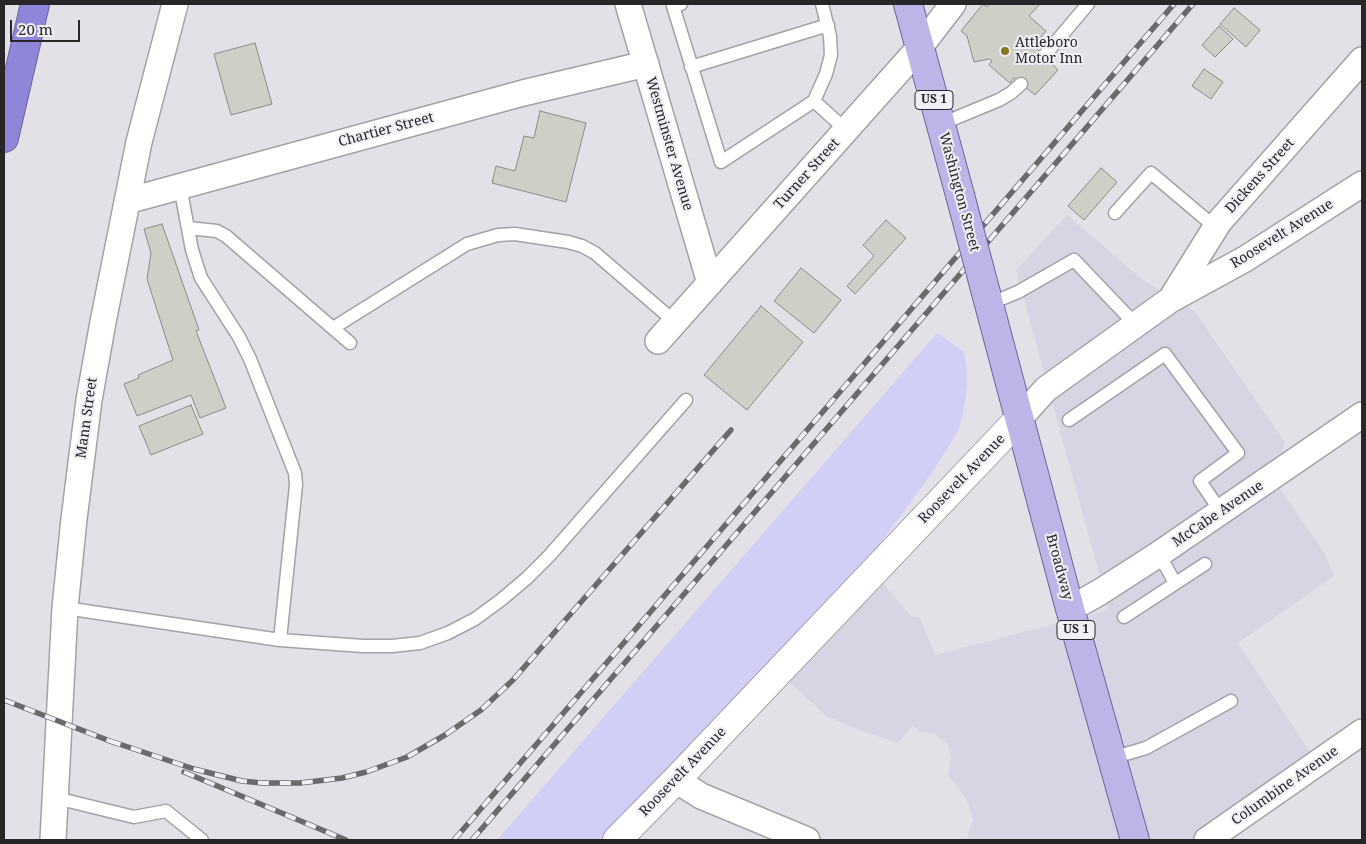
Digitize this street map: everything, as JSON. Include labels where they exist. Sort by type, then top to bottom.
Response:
[{"type":"highway","points":[[4,138],[35,4]]},
{"type":"main road","name":"Washington Street","points":[[908,4],[988,299]]},
{"type":"main road","name":"Broadway","points":[[988,299],[1070,609],[1135,840]]},
{"type":"street","name":"Mann Street","points":[[53,840],[65,608],[89,400],[127,201],[144,123],[175,4]]},
{"type":"street","name":"Westminster Avenue","points":[[628,4],[710,283]]},
{"type":"street","name":"Turner Street","points":[[658,341],[920,47],[952,4]]},
{"type":"street","name":"Dickens Street","points":[[1170,300],[1215,228],[1362,60]]},
{"type":"street","name":"Chartier Street","points":[[127,201],[523,93],[646,64]]},
{"type":"street","name":"Roosevelt Avenue","points":[[617,840],[1020,419],[1046,389],[1170,300],[1245,259],[1362,184]]},
{"type":"street","name":"McCabe Avenue","points":[[1070,609],[1159,554],[1362,415]]},
{"type":"street","name":"Columbine Avenue","points":[[1208,840],[1362,732]]},
{"type":"street","points":[[676,780],[701,796],[807,840]]},
{"type":"lane","points":[[681,4],[673,6],[720,162],[814,101],[829,65],[831,46],[828,24],[822,4]]},
{"type":"lane","points":[[1044,56],[1088,4]]},
{"type":"lane","points":[[691,67],[828,24]]},
{"type":"lane","points":[[940,124],[999,100],[1021,84]]},
{"type":"lane","points":[[814,101],[846,130]]},
{"type":"lane","points":[[1115,213],[1151,173],[1215,228]]},
{"type":"lane","points":[[180,186],[192,250],[202,278],[244,347],[295,473],[296,484],[280,640]]},
{"type":"lane","points":[[188,228],[217,231],[226,236],[350,343]]},
{"type":"lane","points":[[333,328],[467,244],[498,234],[515,234],[582,246],[595,253],[675,322]]},
{"type":"lane","points":[[988,299],[1018,292],[1074,260],[1136,325]]},
{"type":"lane","points":[[1069,420],[1165,354],[1238,453],[1200,481],[1221,512]]},
{"type":"lane","points":[[65,608],[280,640],[392,646],[420,643],[448,633],[475,619],[501,600],[550,556],[686,400]]},
{"type":"lane","points":[[1159,554],[1175,583]]},
{"type":"lane","points":[[1124,617],[1205,564]]},
{"type":"lane","points":[[1112,758],[1146,748],[1231,701]]},
{"type":"lane","points":[[56,798],[134,817],[166,811],[202,840]]},
{"type":"shaded area","points":[[1067,215],[1143,280],[1195,312],[1284,441],[1278,486],[1325,554],[1334,576],[1238,643],[1321,769],[1217,840],[968,840],[967,837],[973,820],[967,800],[948,775],[951,757],[948,744],[934,734],[920,732],[913,726],[898,743],[862,731],[826,716],[783,676],[877,576],[910,615],[920,618],[935,655],[1109,610],[1016,270]]},
{"type":"shaded area","points":[[937,333],[964,352],[967,387],[958,431],[934,470],[783,676],[624,840],[497,840]]},
{"type":"building","name":"Attleboro Motor Inn","points":[[983,4],[987,7],[990,4],[1040,4],[1029,16],[1046,31],[1034,46],[1058,70],[1035,95],[1014,78],[1010,83],[989,65],[992,61],[989,59],[974,62],[967,36],[961,31]]},
{"type":"building","points":[[1234,8],[1260,30],[1246,47],[1220,24]]},
{"type":"building","points":[[1219,26],[1233,39],[1215,57],[1202,45]]},
{"type":"building","points":[[255,43],[272,104],[231,115],[214,54]]},
{"type":"building","points":[[1204,69],[1223,82],[1211,99],[1192,86]]},
{"type":"building","points":[[540,111],[586,123],[566,202],[492,183],[496,166],[515,171],[524,136],[534,138]]},
{"type":"building","points":[[1101,168],[1117,182],[1084,220],[1068,206]]},
{"type":"building","points":[[886,220],[906,238],[855,294],[847,286],[874,256],[863,245]]},
{"type":"building","points":[[162,224],[199,330],[196,331],[226,408],[200,418],[191,395],[137,416],[124,384],[139,378],[138,375],[173,360],[147,279],[151,253],[144,229]]},
{"type":"building","points":[[801,268],[841,300],[814,333],[774,301]]},
{"type":"building","points":[[761,306],[803,342],[747,410],[704,375]]},
{"type":"building","points":[[191,405],[203,434],[151,455],[139,426]]},
{"type":"railway","points":[[454,840],[1174,4]]},
{"type":"railway","points":[[472,840],[1193,4]]},
{"type":"railway","points":[[110,741],[194,769],[242,781],[262,783],[300,783],[342,778],[366,772],[407,757],[445,735],[481,710],[513,680],[731,430]]},
{"type":"railway","points":[[4,700],[115,743]]},
{"type":"railway","points":[[184,772],[346,840]]},
{"type":"place","name":"Attleboro Motor Inn","points":[[1005,51]]}]
